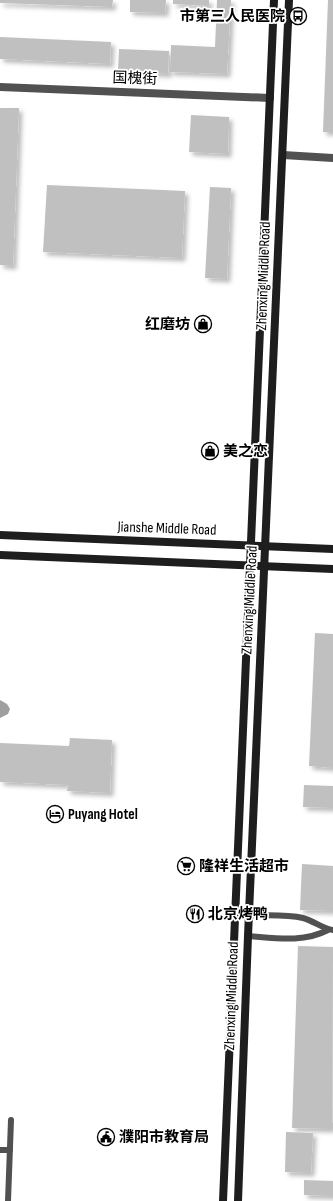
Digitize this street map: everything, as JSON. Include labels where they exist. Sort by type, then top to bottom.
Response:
[{"type":"street","name":"Zhenxing Middle Road","points":[[224,1201],[274,0]]},
{"type":"street","name":"Zhenxing Middle Road","points":[[238,1201],[248,936],[289,0]]},
{"type":"street","name":"国槐街","points":[[0,87],[270,98]]},
{"type":"street","points":[[283,155],[333,158]]},
{"type":"street","name":"Jianshe Middle Road","points":[[0,535],[333,550]]},
{"type":"street","points":[[0,555],[333,569]]},
{"type":"lane","points":[[249,915],[294,916],[314,922],[331,930]]},
{"type":"lane","points":[[248,936],[294,939],[318,935],[331,930]]},
{"type":"lane","points":[[8,1201],[11,1120]]},
{"type":"lane","points":[[0,1150],[10,1150]]},
{"type":"shaded area","points":[[0,700],[7,704],[10,709],[8,714],[0,718]]},
{"type":"building","points":[[0,0],[113,0],[112,7],[0,3]]},
{"type":"building","points":[[130,0],[166,0],[165,13],[130,12]]},
{"type":"building","points":[[173,0],[209,0],[209,6],[173,4]]},
{"type":"building","points":[[217,0],[231,0],[227,74],[170,72],[171,45],[215,47]]},
{"type":"building","points":[[328,0],[333,0],[333,132],[323,132]]},
{"type":"building","points":[[0,37],[111,42],[110,64],[0,59]]},
{"type":"building","points":[[119,49],[169,51],[168,74],[118,71]]},
{"type":"building","points":[[0,108],[19,108],[13,266],[0,265]]},
{"type":"building","points":[[191,115],[229,117],[228,154],[189,152]]},
{"type":"building","points":[[47,185],[185,191],[182,258],[43,252]]},
{"type":"building","points":[[210,187],[231,188],[227,279],[205,278]]},
{"type":"building","points":[[315,633],[333,634],[333,768],[309,766]]},
{"type":"building","points":[[70,738],[112,740],[110,793],[67,791],[68,785],[0,782],[0,743],[69,746]]},
{"type":"building","points":[[304,785],[333,786],[333,808],[303,807]]},
{"type":"building","points":[[302,864],[333,866],[333,911],[300,910]]},
{"type":"building","points":[[298,946],[333,947],[332,1129],[292,1128]]},
{"type":"building","points":[[286,1132],[313,1133],[311,1173],[285,1172]]},
{"type":"building","points":[[304,1180],[333,1181],[333,1196],[304,1195]]},
{"type":"place","name":"市第三人民医院","points":[[298,16]]},
{"type":"place","name":"红磨坊","points":[[203,324]]},
{"type":"place","name":"美之恋","points":[[210,451]]},
{"type":"place","name":"Puyang Hotel","points":[[55,814]]},
{"type":"place","name":"隆祥生活超市","points":[[186,866]]},
{"type":"place","name":"北京烤鸭","points":[[195,914]]},
{"type":"place","name":"濮阳市教育局","points":[[106,1137]]}]
